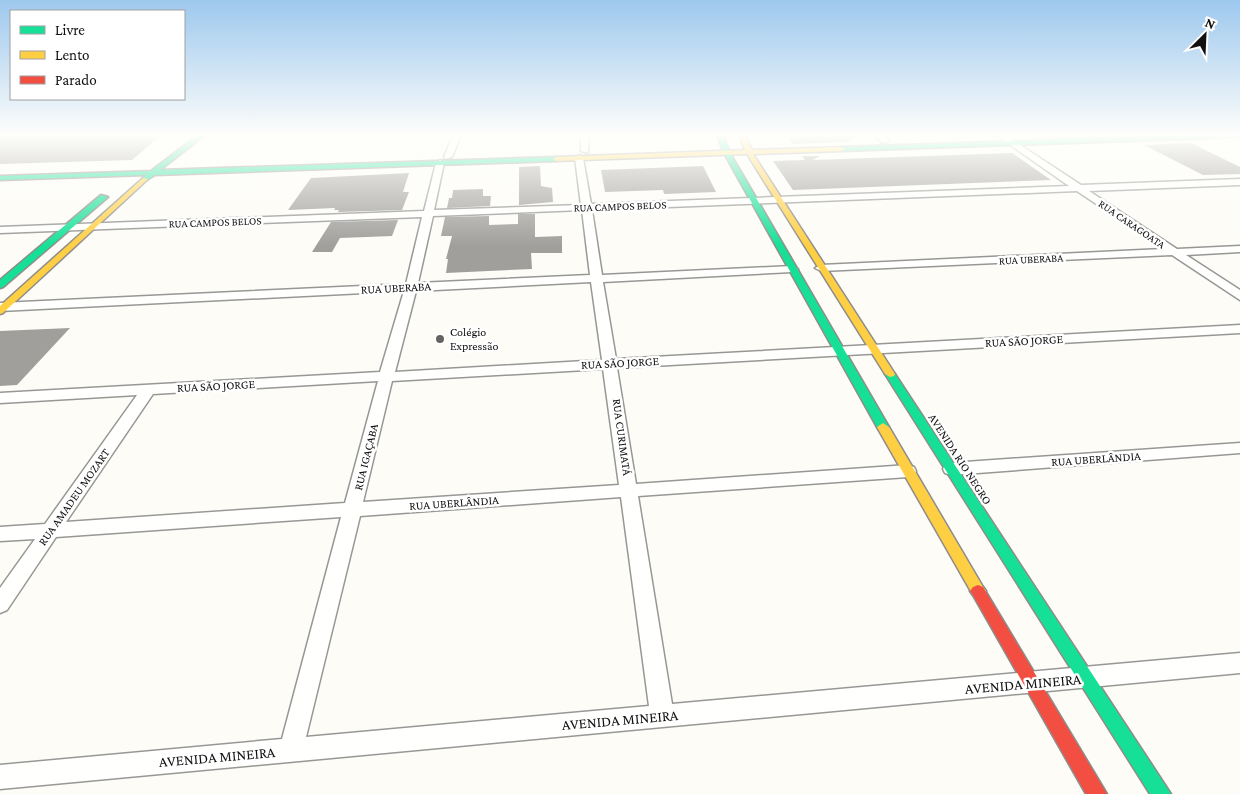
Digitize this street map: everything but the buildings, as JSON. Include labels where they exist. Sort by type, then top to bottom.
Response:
[{"type":"main road","points":[[0,178],[136,172]]},
{"type":"main road","points":[[1,308],[93,227],[145,172]]},
{"type":"main road","points":[[738,172],[839,351],[1097,794]]},
{"type":"main road","name":"AVENIDA RIO NEGRO","points":[[762,172],[821,268],[1161,794]]},
{"type":"main road","points":[[0,285],[132,173]]},
{"type":"street","name":"RUA IGAÇABA","points":[[291,750],[386,376],[441,172]]},
{"type":"street","name":"RUA CURIMATÁ","points":[[584,172],[662,717]]},
{"type":"street","name":"RUA CARAGOATA","points":[[1055,172],[1240,296]]},
{"type":"street","name":"RUA CAMPOS BELOS","points":[[0,230],[1240,182]]},
{"type":"street","name":"RUA UBERABA","points":[[821,268],[1240,249]]},
{"type":"street","name":"RUA UBERABA","points":[[1,308],[792,269]]},
{"type":"street","name":"RUA SÃO JORGE","points":[[0,398],[1240,329]]},
{"type":"street","name":"RUA AMADEU MOZART","points":[[0,604],[148,390]]},
{"type":"street","name":"RUA UBERLÂNDIA","points":[[951,469],[1240,448]]},
{"type":"street","name":"RUA UBERLÂNDIA","points":[[0,534],[908,470]]},
{"type":"street","name":"AVENIDA MINEIRA","points":[[0,777],[1240,663]]},
{"type":"traffic: fast","points":[[145,179],[154,172]]},
{"type":"traffic: fast","points":[[0,178],[174,172]]},
{"type":"traffic: fast","points":[[738,172],[883,427]]},
{"type":"traffic: fast","points":[[0,285],[104,197]]},
{"type":"traffic: fast","points":[[890,374],[1161,794]]},
{"type":"traffic: slow","points":[[760,172],[890,374]]},
{"type":"traffic: slow","points":[[0,311],[145,179]]},
{"type":"traffic: slow","points":[[883,427],[978,591]]},
{"type":"traffic: jam","points":[[978,591],[1097,794]]},
{"type":"place","name":"Colégio Expressão","points":[[440,339]]}]
